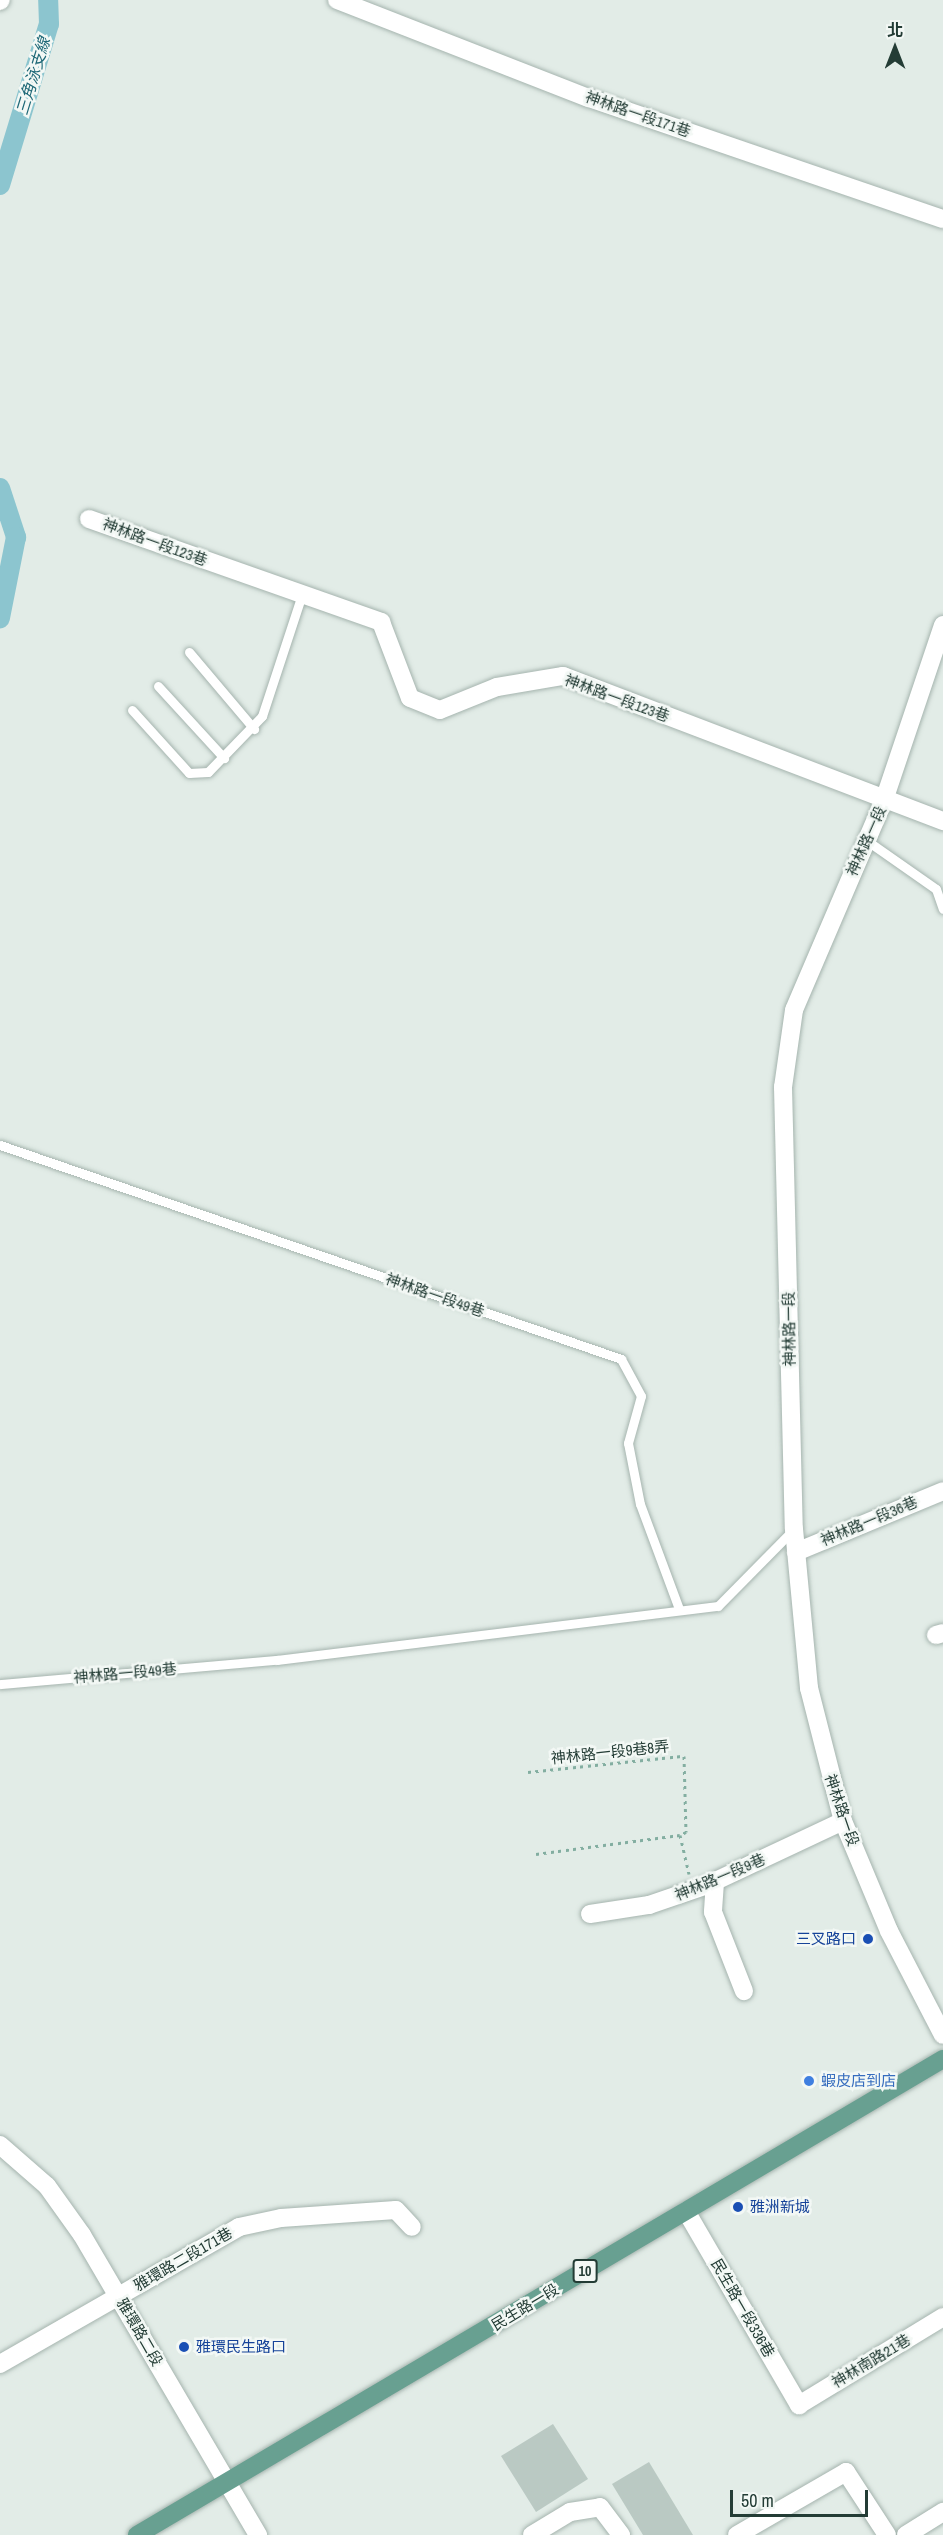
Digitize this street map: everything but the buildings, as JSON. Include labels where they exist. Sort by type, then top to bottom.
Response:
[{"type":"main road","name":"民生路一段","points":[[137,2535],[228,2484],[943,2059]]},
{"type":"street","name":"神林路一段171巷","points":[[337,0],[590,98],[943,219]]},
{"type":"street","name":"神林路一段123巷","points":[[89,519],[381,622],[410,698],[440,710],[497,687],[563,676],[943,821]]},
{"type":"street","name":"神林路一段","points":[[943,625],[884,800],[794,1010],[787,1042],[783,1088],[794,1528],[809,1688],[843,1821],[889,1931],[943,2036]]},
{"type":"street","name":"神林路一段36巷","points":[[796,1552],[943,1491]]},
{"type":"street","name":"神林路一段9巷","points":[[590,1914],[649,1905],[693,1890],[843,1821]]},
{"type":"street","points":[[714,1882],[713,1912],[744,1991]]},
{"type":"street","name":"雅環路二段","points":[[0,2145],[47,2186],[118,2295],[258,2535]]},
{"type":"street","name":"雅環路二段171巷","points":[[0,2364],[239,2227],[281,2218],[396,2210],[412,2227]]},
{"type":"street","name":"民生路一段336巷","points":[[687,2211],[799,2405]]},
{"type":"street","name":"神林南路21巷","points":[[799,2405],[943,2318]]},
{"type":"street","points":[[737,2535],[846,2472],[887,2535]]},
{"type":"street","points":[[532,2535],[570,2512],[600,2507],[621,2535]]},
{"type":"street","points":[[906,2535],[943,2512]]},
{"type":"lane","points":[[132,710],[189,774],[208,772],[254,729],[302,594]]},
{"type":"lane","points":[[189,652],[254,729]]},
{"type":"lane","points":[[158,686],[224,758]]},
{"type":"lane","points":[[866,840],[936,889],[943,909]]},
{"type":"lane","name":"神林路一段49巷","points":[[0,1145],[621,1359],[640,1396],[628,1443],[640,1504],[679,1609]]},
{"type":"lane","name":"神林路一段49巷","points":[[0,1684],[277,1660],[718,1606],[794,1528]]},
{"type":"path","name":"神林路一段9巷8弄","points":[[528,1773],[684,1756],[686,1832],[680,1834],[693,1890]]},
{"type":"path","points":[[536,1854],[680,1834]]},
{"type":"waterway","name":"三角泳支線","points":[[0,185],[49,24],[48,0]]},
{"type":"waterway","name":"三角泳支線","points":[[0,488],[16,537],[0,618]]},
{"type":"place","name":"三叉路口","points":[[868,1939]]},
{"type":"place","name":"蝦皮店到店","points":[[809,2081]]},
{"type":"place","name":"雅洲新城","points":[[738,2207]]},
{"type":"place","name":"雅環民生路口","points":[[184,2347]]}]
